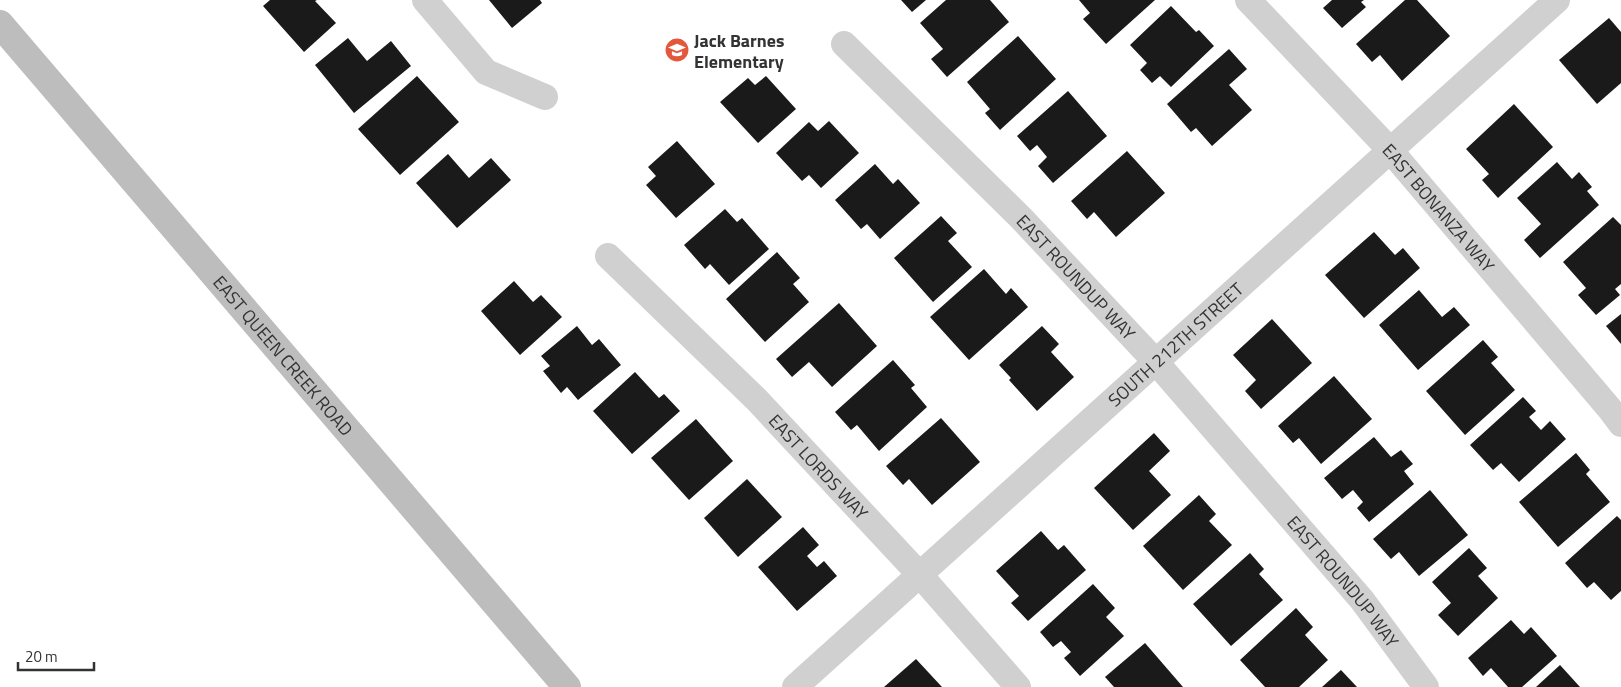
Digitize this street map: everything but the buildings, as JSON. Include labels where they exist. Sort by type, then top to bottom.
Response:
[{"type":"main road","name":"EAST QUEEN CREEK ROAD","points":[[0,24],[567,687]]},
{"type":"street","points":[[425,0],[486,72],[545,98]]},
{"type":"street","name":"EAST BONANZA WAY","points":[[1248,0],[1390,150],[1603,400],[1621,424]]},
{"type":"street","name":"SOUTH 212TH STREET","points":[[795,687],[1557,0]]},
{"type":"street","name":"EAST ROUNDUP WAY","points":[[844,44],[1021,218],[1155,361],[1362,600],[1426,687]]},
{"type":"street","name":"EAST LORDS WAY","points":[[608,256],[757,400],[920,575],[1018,687]]},
{"type":"place","name":"Jack Barnes Elementary","points":[[677,50]]}]
